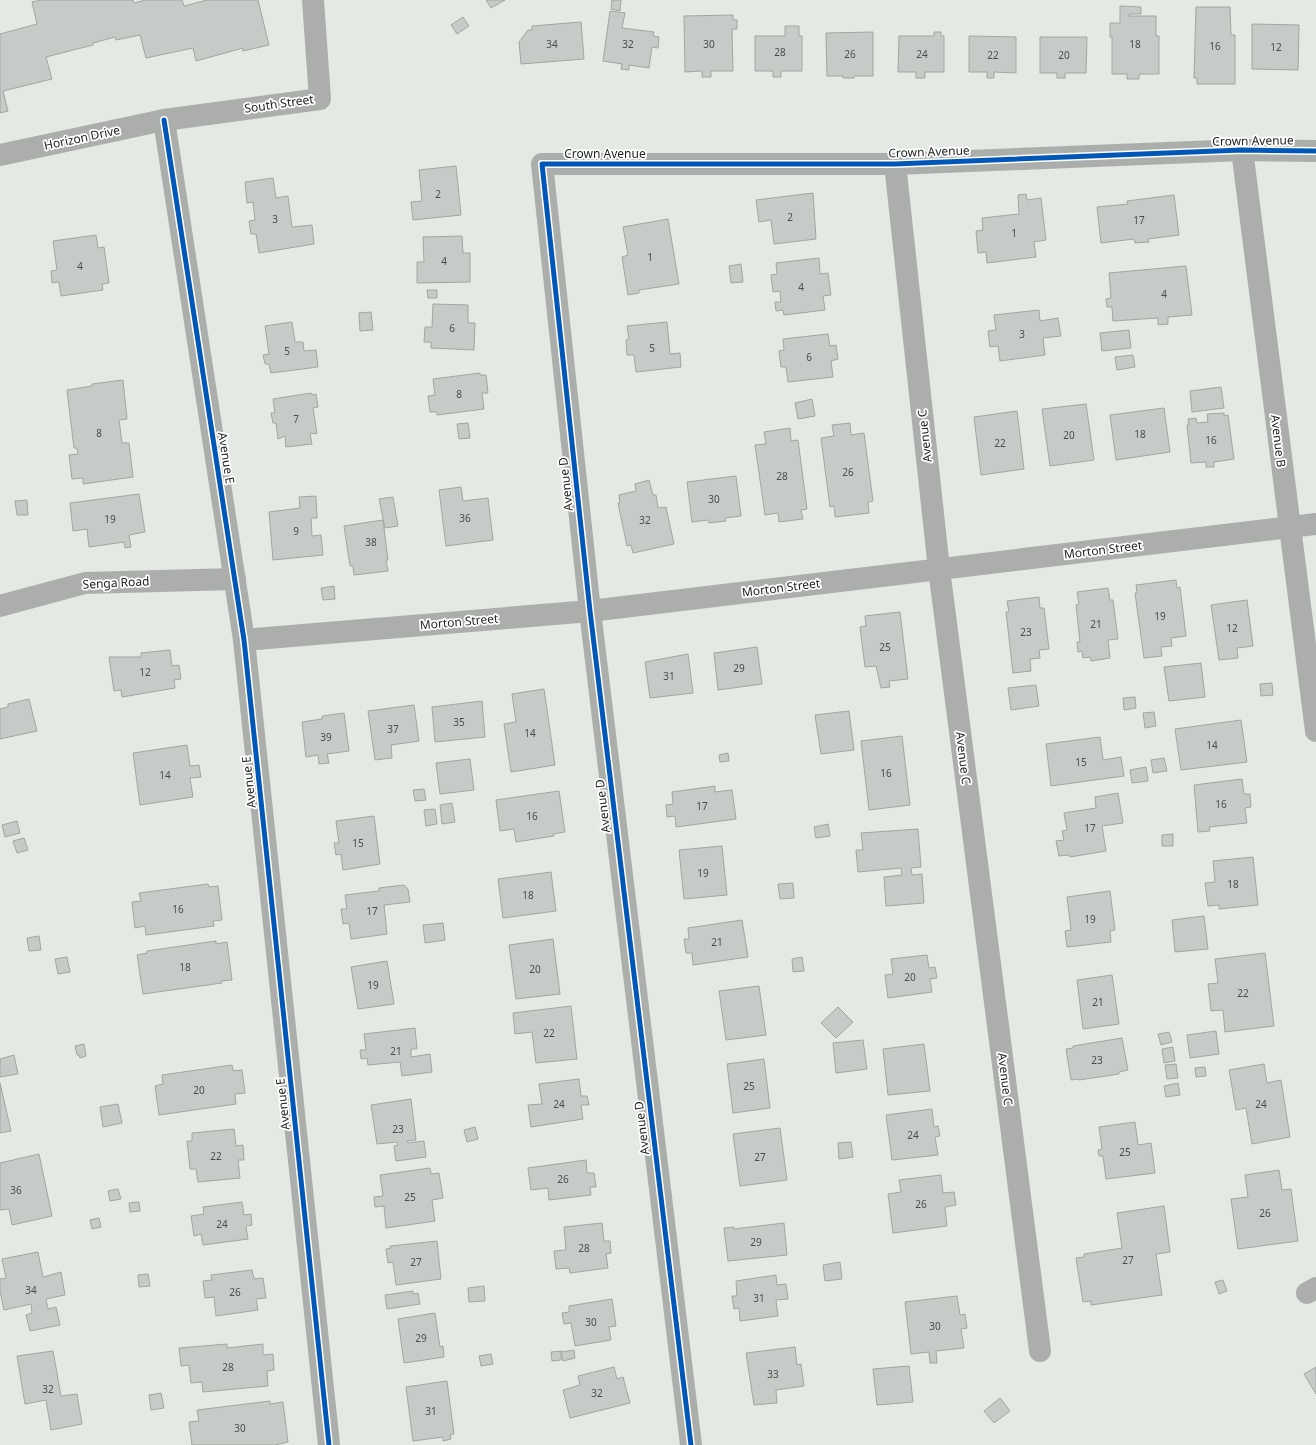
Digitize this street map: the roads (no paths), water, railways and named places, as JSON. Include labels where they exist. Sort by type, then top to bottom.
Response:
[{"type":"street","name":"South Street","points":[[164,120],[320,99],[313,0]]},
{"type":"street","name":"Horizon Drive","points":[[0,155],[164,120]]},
{"type":"street","name":"Avenue E","points":[[164,120],[244,640],[329,1445]]},
{"type":"street","name":"Crown Avenue","points":[[542,164],[895,164],[1242,150],[1316,151]]},
{"type":"street","name":"Avenue B","points":[[1242,150],[1316,731]]},
{"type":"street","name":"Avenue D","points":[[542,164],[590,611],[691,1445]]},
{"type":"street","name":"Avenue C","points":[[895,164],[939,569],[1040,1351]]},
{"type":"street","name":"Morton Street","points":[[244,640],[590,611],[1316,524]]},
{"type":"street","name":"Senga Road","points":[[0,606],[85,583],[235,579]]}]
